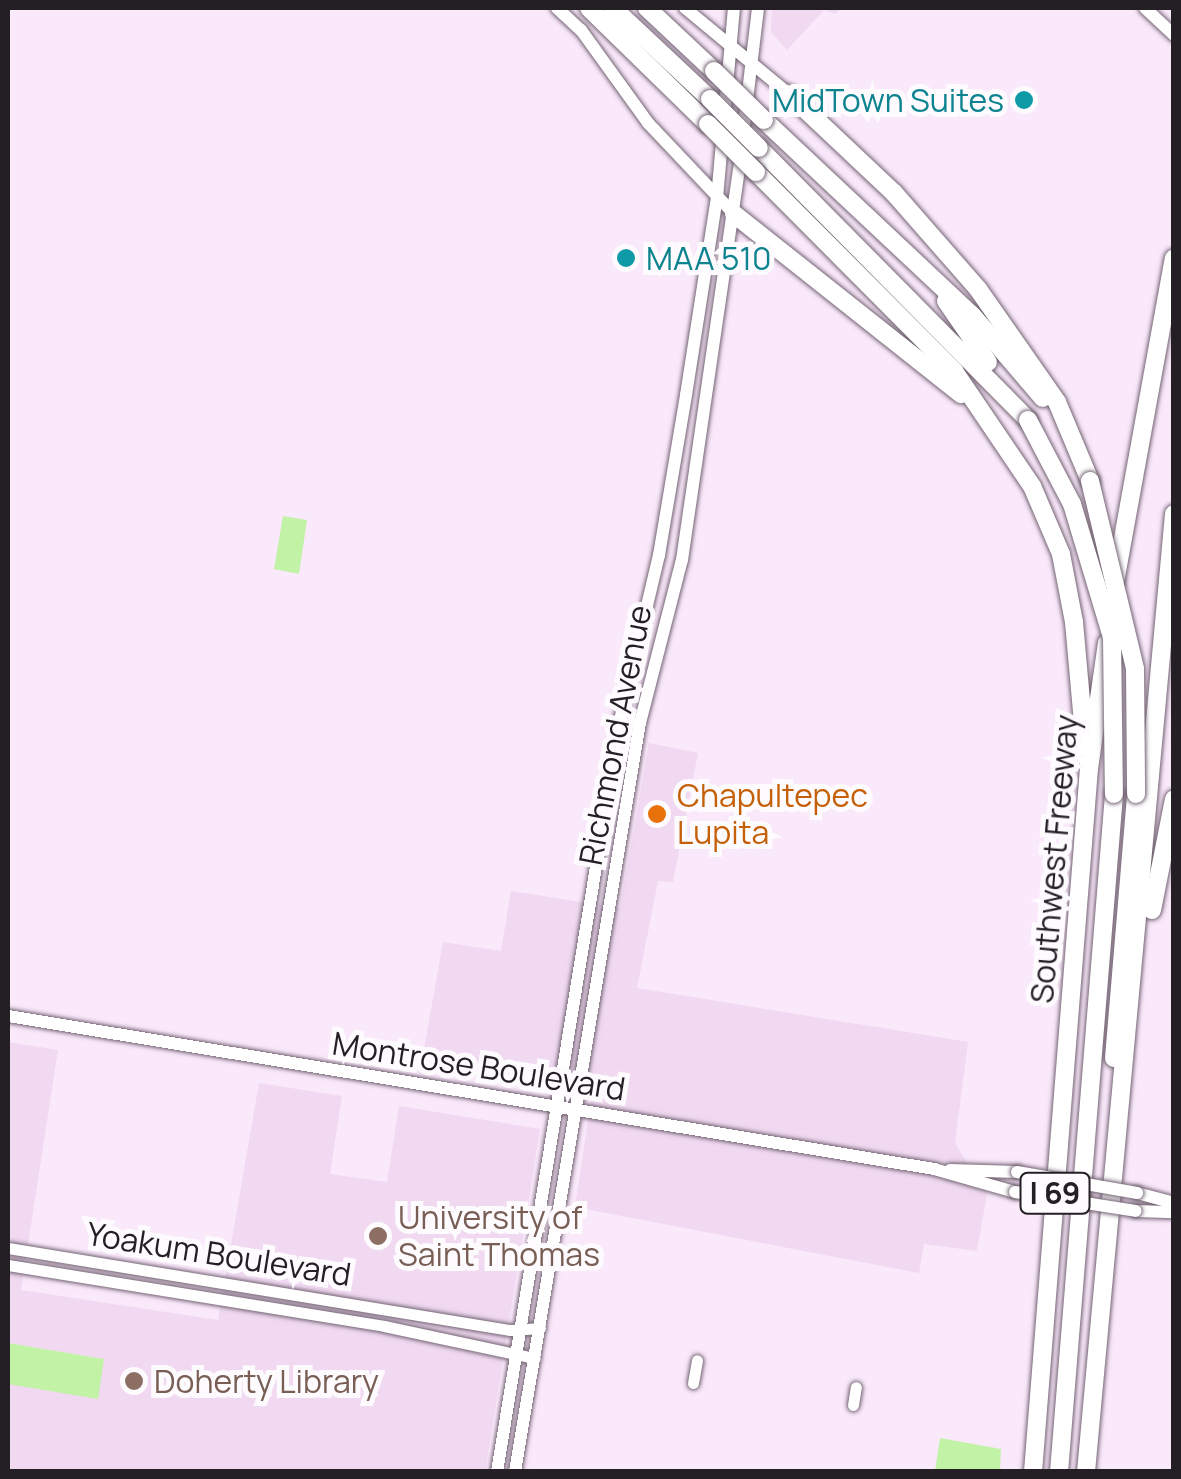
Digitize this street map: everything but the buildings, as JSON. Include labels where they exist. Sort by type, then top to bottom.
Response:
[{"type":"highway","points":[[589,8],[954,371],[998,428],[1032,486],[1061,554],[1089,769]]},
{"type":"highway","points":[[613,8],[710,99],[1028,420]]},
{"type":"highway","points":[[647,8],[927,273],[1010,354],[1053,404]]},
{"type":"highway","points":[[789,94],[932,234],[1053,404],[1090,480],[1135,669],[1142,795],[1114,1069],[1116,1114]]},
{"type":"highway","points":[[734,214],[933,368],[998,428]]},
{"type":"highway","name":"Southwest Freeway","points":[[1033,1472],[1089,769],[1130,468],[1174,258]]},
{"type":"highway","points":[[927,273],[1028,420],[1072,504],[1112,637],[1114,794],[1059,1472]]},
{"type":"highway","name":"I 69","points":[[1086,1472],[1116,1114],[1134,999],[1142,795],[1174,514]]},
{"type":"highway","points":[[1134,999],[1174,798]]},
{"type":"main road","points":[[556,8],[734,214]]},
{"type":"main road","points":[[684,8],[789,94]]},
{"type":"main road","name":"Richmond Avenue","points":[[497,1472],[620,720],[659,555],[717,198],[734,8]]},
{"type":"main road","name":"Richmond Avenue","points":[[515,1472],[640,723],[682,560],[734,214],[758,8]]},
{"type":"main road","points":[[1145,8],[1174,35]]},
{"type":"main road","name":"Montrose Boulevard","points":[[8,1016],[942,1170],[1015,1192],[1136,1211],[1174,1212]]},
{"type":"main road","name":"Montrose Boulevard","points":[[942,1170],[1017,1172],[1174,1203]]},
{"type":"street","name":"Yoakum Boulevard","points":[[8,1248],[510,1330],[521,1325],[540,1328]]},
{"type":"street","name":"Yoakum Boulevard","points":[[8,1265],[517,1350],[535,1358]]},
{"type":"street","points":[[693,1383],[697,1360]]},
{"type":"street","points":[[853,1405],[856,1387]]},
{"type":"shaded area","points":[[772,8],[842,8],[835,14],[824,10],[787,50],[771,32]]},
{"type":"shaded area","points":[[649,743],[698,753],[673,882],[658,881],[637,988],[968,1042],[955,1143],[987,1194],[977,1251],[924,1244],[919,1273],[575,1207],[594,1081],[423,1055],[443,942],[501,951],[511,891],[620,908]]},
{"type":"shaded area","name":"University of Saint Thomas","points":[[8,1042],[58,1050],[21,1290],[218,1320],[259,1083],[342,1096],[330,1174],[387,1182],[399,1106],[540,1129],[485,1471],[8,1471]]},
{"type":"green space","points":[[283,516],[307,520],[299,574],[274,569]]},
{"type":"green space","points":[[8,1343],[104,1359],[98,1399],[8,1384]]},
{"type":"green space","points":[[940,1438],[1001,1449],[1000,1471],[935,1471]]},
{"type":"place","name":"MidTown Suites","points":[[1024,100]]},
{"type":"place","name":"MAA 510","points":[[626,258]]},
{"type":"place","name":"Chapultepec Lupita","points":[[657,814]]},
{"type":"place","name":"University of Saint Thomas","points":[[378,1236]]},
{"type":"place","name":"Doherty Library","points":[[134,1381]]}]
